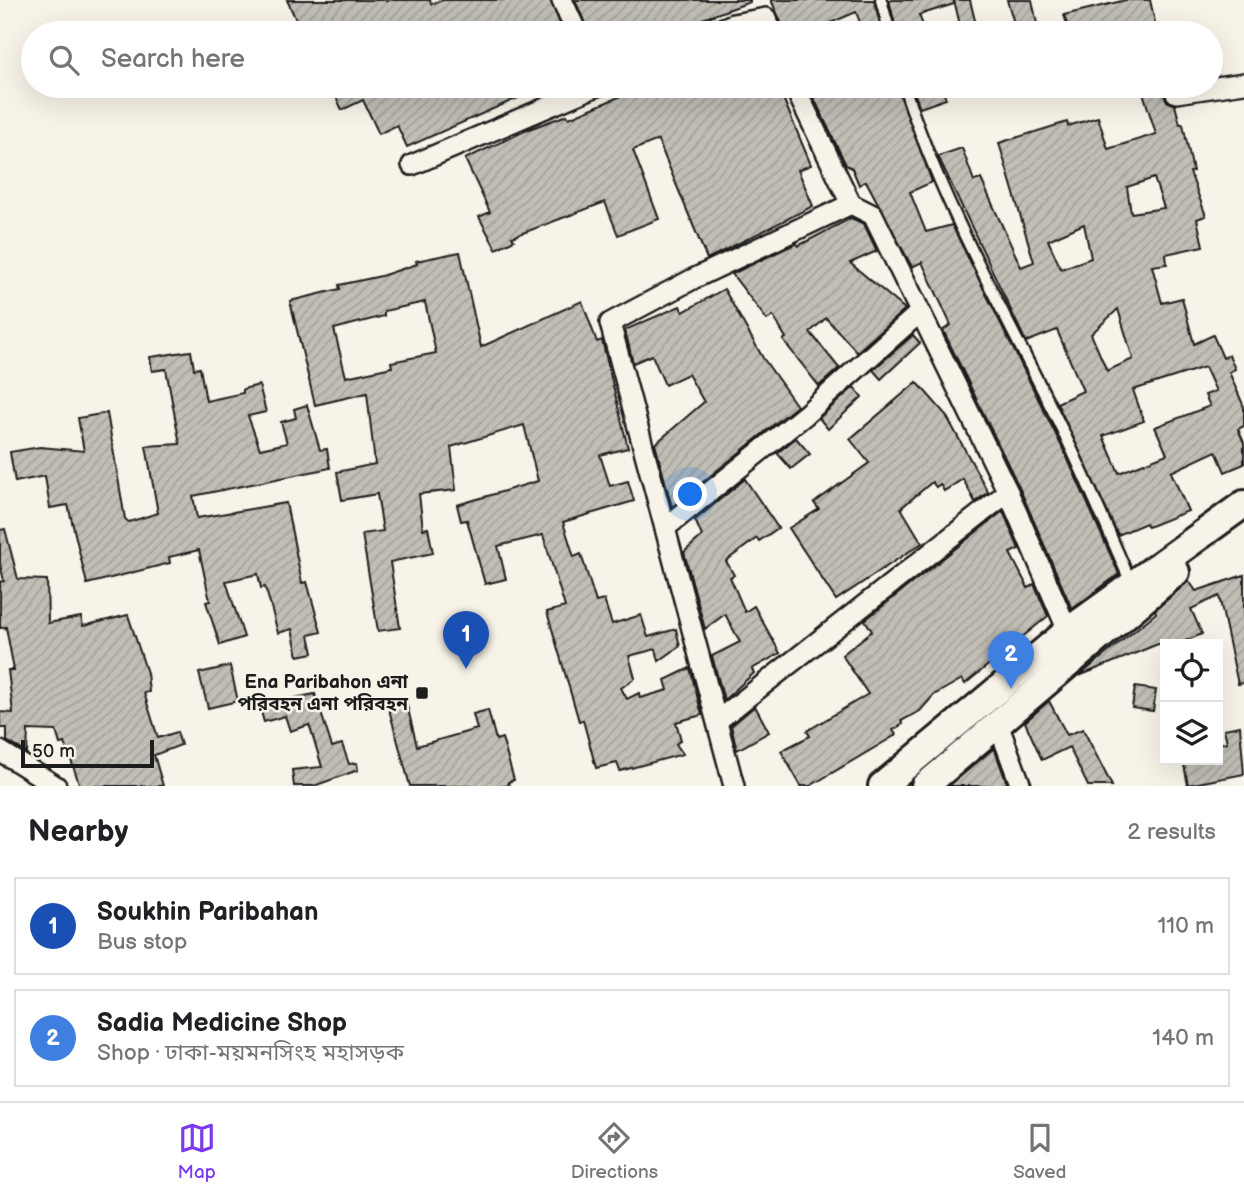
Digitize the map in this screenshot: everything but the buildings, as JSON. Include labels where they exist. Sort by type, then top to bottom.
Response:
[{"type":"main road","points":[[882,786],[1068,631],[1244,504]]},
{"type":"main road","points":[[925,786],[1158,584],[1244,526]]},
{"type":"street","points":[[562,0],[572,21]]},
{"type":"street","points":[[750,21],[766,18],[767,21]]},
{"type":"street","points":[[1223,85],[1244,82]]},
{"type":"street","points":[[412,165],[569,98]]},
{"type":"street","points":[[800,98],[851,204],[873,215],[1008,492],[1068,631]]},
{"type":"street","points":[[734,786],[610,323],[693,279],[851,204]]},
{"type":"street","points":[[665,528],[805,415],[919,313]]},
{"type":"street","points":[[716,720],[1008,492]]},
{"type":"street","points":[[998,724],[1021,786]]},
{"type":"street","points":[[0,751],[55,786]]},
{"type":"lane","points":[[881,0],[887,21]]},
{"type":"lane","points":[[908,98],[922,142],[943,190],[1073,451],[1131,583]]},
{"type":"place","name":"Soukhin Paribahan","points":[[466,669]]},
{"type":"place","name":"Sadia Medicine Shop","points":[[1011,689]]},
{"type":"place","name":"Ena Paribahon এনা পরিবহন এনা পরিবহন","points":[[422,693]]}]
